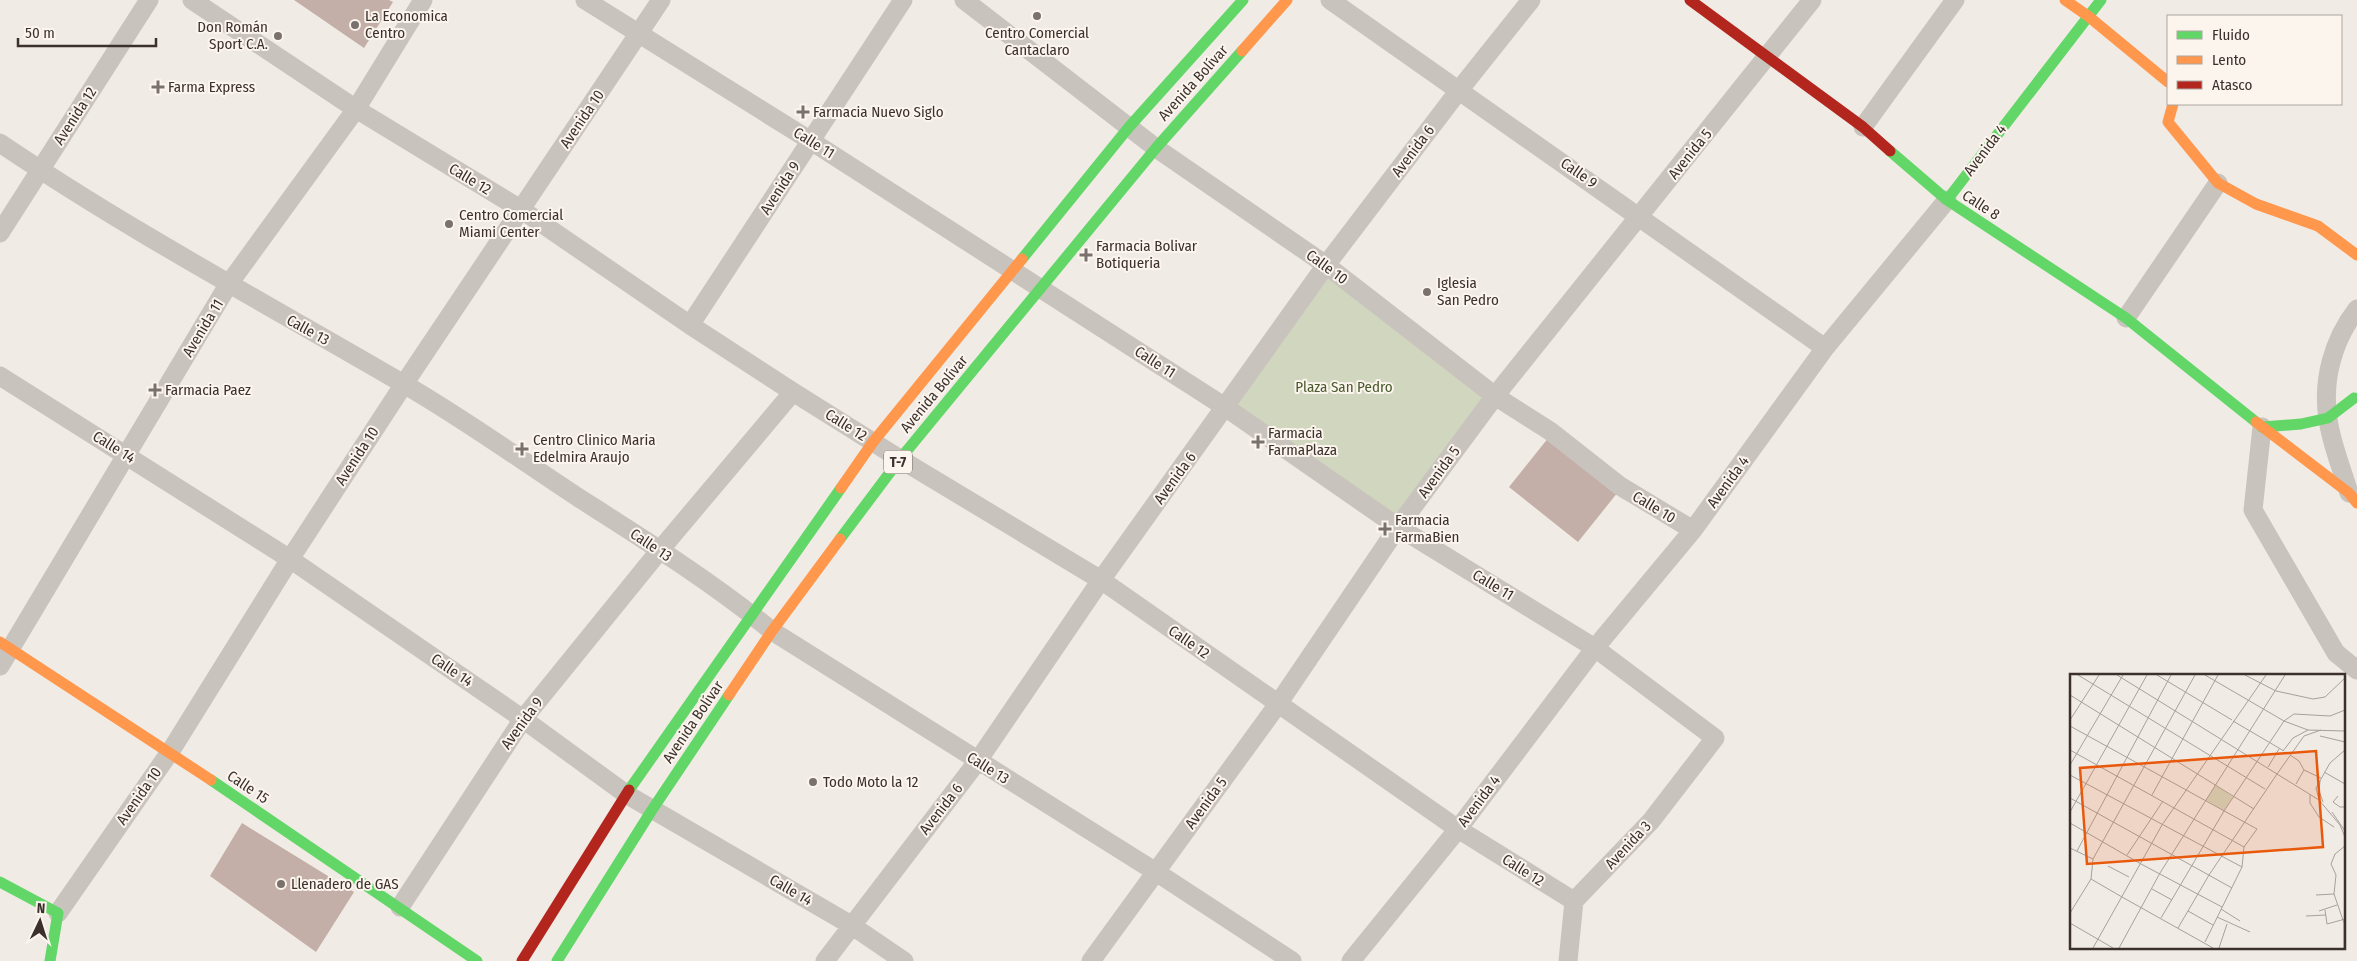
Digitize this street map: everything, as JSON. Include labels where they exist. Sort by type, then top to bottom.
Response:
[{"type":"main road","name":"Avenida Bolívar","points":[[522,961],[626,794],[750,614],[873,442],[1129,126],[1243,0]]},
{"type":"main road","name":"Avenida Bolívar","points":[[558,961],[652,810],[772,631],[900,459],[1156,148],[1287,0]]},
{"type":"main road","name":"Calle 8","points":[[1690,0],[1863,127],[1947,200],[2126,318],[2353,498]]},
{"type":"main road","points":[[2065,0],[2088,16],[2167,81]]},
{"type":"main road","name":"Avenida 4","points":[[1947,200],[2101,0]]},
{"type":"main road","points":[[2173,105],[2168,122],[2184,144],[2218,183],[2256,204],[2318,226],[2357,255]]},
{"type":"main road","points":[[2356,416],[2354,398],[2357,385]]},
{"type":"main road","points":[[2262,427],[2301,424],[2328,418],[2354,398]]},
{"type":"main road","name":"Calle 15","points":[[5,646],[170,752],[400,906],[477,961]]},
{"type":"main road","points":[[0,882],[58,913],[50,961]]},
{"type":"street","name":"Avenida 12","points":[[0,232],[149,0]]},
{"type":"street","name":"Calle 12","points":[[192,0],[356,109],[522,210],[690,325],[793,392],[1100,580],[1458,829],[1574,901]]},
{"type":"street","name":"Avenida 11","points":[[0,666],[5,646],[127,455],[228,285],[356,109],[423,0]]},
{"type":"street","name":"Calle 11","points":[[585,0],[811,141],[1226,407],[1398,527],[1595,648],[1715,738]]},
{"type":"street","name":"Avenida 10","points":[[58,913],[170,752],[290,560],[404,384],[522,210],[660,0]]},
{"type":"street","name":"Avenida 9","points":[[690,325],[903,0]]},
{"type":"street","name":"Calle 10","points":[[964,0],[1156,148],[1326,265],[1495,396],[1550,431],[1620,486],[1693,530]]},
{"type":"street","name":"Calle 9","points":[[1330,0],[1460,89],[1825,348]]},
{"type":"street","name":"Avenida 6","points":[[825,961],[977,762],[1100,580],[1226,407],[1326,265],[1460,89],[1531,0]]},
{"type":"street","name":"Avenida 5","points":[[1090,961],[1278,704],[1398,527],[1495,396],[1812,0]]},
{"type":"street","points":[[1863,127],[1955,0]]},
{"type":"street","name":"Calle 13","points":[[0,143],[40,170],[228,285],[404,384],[660,550],[772,631],[977,762],[1156,872],[1292,961]]},
{"type":"street","points":[[2126,318],[2218,183]]},
{"type":"street","name":"Avenida 4","points":[[1351,961],[1458,829],[1595,648],[1693,530],[1825,348],[1947,200]]},
{"type":"street","points":[[2353,498],[2328,418],[2327,370],[2346,324],[2357,309]]},
{"type":"street","name":"Calle 14","points":[[0,376],[290,560],[523,719],[626,794],[851,925],[904,961]]},
{"type":"street","name":"Avenida 9","points":[[400,906],[523,719],[660,550],[793,392]]},
{"type":"street","points":[[2262,427],[2253,510],[2336,653],[2357,670]]},
{"type":"street","name":"Avenida 3","points":[[1574,901],[1651,821],[1715,738]]},
{"type":"street","points":[[1568,961],[1574,901]]},
{"type":"green space","name":"Plaza San Pedro","points":[[1326,265],[1495,396],[1398,527],[1225,407]]},
{"type":"building","name":"La Economica Centro","points":[[294,0],[389,0],[393,2],[364,48]]},
{"type":"building","points":[[1549,437],[1618,492],[1578,542],[1509,487]]},
{"type":"building","name":"Llenadero de GAS","points":[[242,823],[354,892],[316,952],[210,876]]},
{"type":"traffic: fast","points":[[1022,259],[1129,127],[1243,0]]},
{"type":"traffic: fast","points":[[1947,200],[2101,0]]},
{"type":"traffic: fast","points":[[840,539],[900,459],[1156,148],[1242,51]]},
{"type":"traffic: fast","points":[[1890,151],[1947,200],[2126,318],[2256,422]]},
{"type":"traffic: fast","points":[[2262,427],[2301,424],[2328,418],[2354,398]]},
{"type":"traffic: fast","points":[[629,790],[841,488]]},
{"type":"traffic: fast","points":[[557,961],[652,810],[729,695]]},
{"type":"traffic: fast","points":[[211,780],[477,961]]},
{"type":"traffic: fast","points":[[0,882],[58,913],[50,961]]},
{"type":"traffic: slow","points":[[1242,51],[1287,0]]},
{"type":"traffic: slow","points":[[2065,0],[2088,16],[2167,81]]},
{"type":"traffic: slow","points":[[2173,105],[2168,122],[2218,183],[2256,204],[2318,226],[2357,255]]},
{"type":"traffic: slow","points":[[841,488],[873,442],[1022,259]]},
{"type":"traffic: slow","points":[[2256,422],[2349,493],[2357,503]]},
{"type":"traffic: slow","points":[[729,695],[772,631],[840,539]]},
{"type":"traffic: slow","points":[[0,642],[211,780]]},
{"type":"traffic: jam","points":[[1690,0],[1863,127],[1890,151]]},
{"type":"traffic: jam","points":[[522,961],[629,790]]},
{"type":"place","name":"Centro Comercial Cantaclaro","points":[[1037,16]]},
{"type":"place","name":"La Economica Centro","points":[[355,25]]},
{"type":"place","name":"Don Román Sport C.A.","points":[[278,36]]},
{"type":"place","name":"Farma Express","points":[[158,87]]},
{"type":"place","name":"Farmacia Nuevo Siglo","points":[[803,112]]},
{"type":"place","name":"Centro Comercial Miami Center","points":[[449,224]]},
{"type":"place","name":"Farmacia Bolivar Botiqueria","points":[[1086,255]]},
{"type":"place","name":"Iglesia San Pedro","points":[[1427,292]]},
{"type":"place","name":"Farmacia Paez","points":[[155,390]]},
{"type":"place","name":"Farmacia FarmaPlaza","points":[[1258,442]]},
{"type":"place","name":"Centro Clinico Maria Edelmira Araujo","points":[[522,449]]},
{"type":"place","name":"Farmacia FarmaBien","points":[[1385,529]]},
{"type":"place","name":"Todo Moto la 12","points":[[813,782]]},
{"type":"place","name":"Llenadero de GAS","points":[[281,884]]}]
